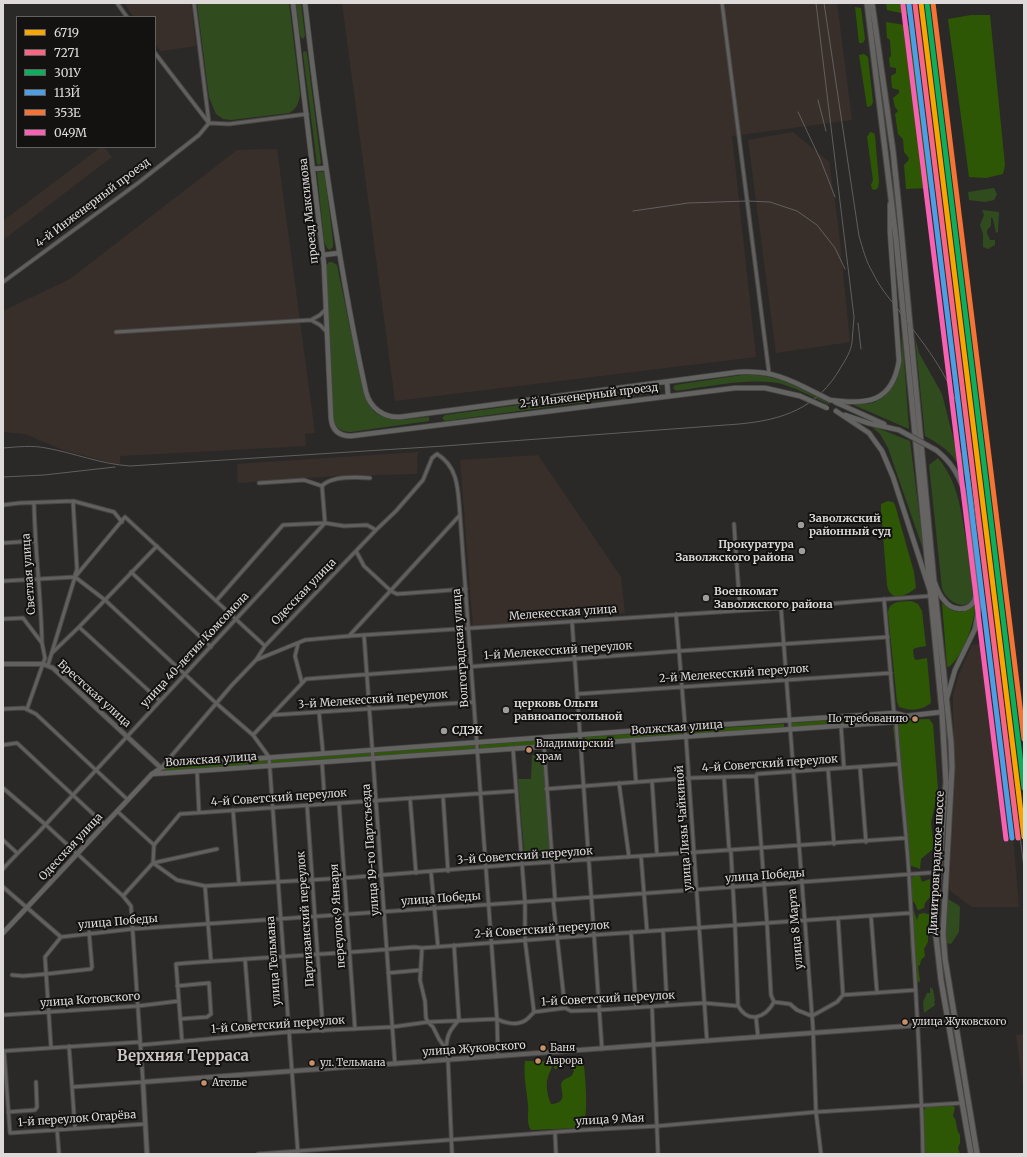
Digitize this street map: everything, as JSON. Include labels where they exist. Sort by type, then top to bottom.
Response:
[{"type":"highway","points":[[867,3],[894,225],[932,594]]},
{"type":"highway","points":[[872,3],[893,151],[901,224],[934,582],[932,594]]},
{"type":"highway","points":[[892,208],[896,211],[899,207]]},
{"type":"highway","points":[[894,225],[897,222],[901,224]]},
{"type":"highway","name":"Димитровградское шоссе","points":[[932,594],[947,698],[952,767],[943,934],[977,1154]]},
{"type":"highway","name":"Димитровградское шоссе","points":[[932,594],[942,712],[946,782],[935,923],[948,1023],[970,1154]]},
{"type":"highway","name":"Волжская улица","points":[[942,712],[948,711]]},
{"type":"highway","points":[[948,1023],[956,1023]]},
{"type":"main road","name":"проезд Максимова","points":[[293,3],[323,255],[331,418],[337,432],[346,436],[351,436]]},
{"type":"main road","name":"проезд Максимова","points":[[305,3],[326,168],[339,254],[366,392],[371,404],[378,411],[387,416],[400,417]]},
{"type":"main road","points":[[299,46],[310,45]]},
{"type":"main road","points":[[313,169],[326,168]]},
{"type":"main road","points":[[830,400],[857,403],[867,402],[888,389],[896,376],[899,361],[890,232],[890,194]]},
{"type":"main road","points":[[323,255],[339,254]]},
{"type":"main road","name":"2-й Инженерный проезд","points":[[400,417],[739,372],[768,373],[783,377],[893,428]]},
{"type":"main road","points":[[667,382],[668,395]]},
{"type":"main road","name":"2-й Инженерный проезд","points":[[351,436],[668,395],[735,388],[758,387],[780,390],[800,396],[836,412]]},
{"type":"main road","points":[[836,412],[869,433],[882,451],[893,477],[932,594]]},
{"type":"main road","points":[[836,412],[868,423],[899,430],[936,450],[950,463],[963,488],[980,597],[975,629],[955,670],[947,698]]},
{"type":"main road","points":[[437,413],[438,424]]},
{"type":"main road","points":[[934,582],[945,602],[953,608],[959,609],[966,607],[974,601],[978,580]]},
{"type":"main road","name":"Волжская улица","points":[[152,774],[841,726],[896,721],[906,716],[942,712]]},
{"type":"main road","name":"Волжская улица","points":[[152,774],[160,768],[172,764],[894,713],[906,716]]},
{"type":"main road","name":"Одесская улица","points":[[3,933],[152,774]]},
{"type":"street","points":[[116,3],[126,16]]},
{"type":"street","points":[[194,3],[209,123]]},
{"type":"street","points":[[722,3],[768,373]]},
{"type":"street","points":[[156,54],[209,123],[229,124],[307,114]]},
{"type":"street","name":"4-й Инженерный проезд","points":[[3,282],[199,135],[209,123]]},
{"type":"street","points":[[116,332],[311,320],[320,315],[326,308]]},
{"type":"street","points":[[311,320],[320,325],[327,332]]},
{"type":"street","name":"Одесская улица","points":[[160,768],[232,685],[256,660],[265,646],[376,530],[396,512],[423,480],[432,458],[437,454],[444,458],[456,478]]},
{"type":"street","points":[[322,486],[329,480],[353,477],[370,478]]},
{"type":"street","name":"Волгоградская улица","points":[[456,478],[472,667],[497,1019],[498,1056]]},
{"type":"street","points":[[259,483],[304,480],[322,486]]},
{"type":"street","points":[[322,486],[325,523]]},
{"type":"street","points":[[27,709],[51,654],[77,569],[73,501]]},
{"type":"street","points":[[3,506],[20,503],[73,501],[114,512],[122,522]]},
{"type":"street","name":"Светлая улица","points":[[34,503],[34,541],[42,620],[42,643],[46,664]]},
{"type":"street","points":[[349,636],[460,516]]},
{"type":"street","points":[[75,577],[125,517],[265,646]]},
{"type":"street","points":[[216,601],[283,525],[325,523],[344,526],[367,525],[376,530]]},
{"type":"street","name":"улица 40-летия Комсомола","points":[[3,869],[46,825],[96,769],[325,523]]},
{"type":"street","points":[[734,524],[740,610]]},
{"type":"street","points":[[3,543],[34,541]]},
{"type":"street","points":[[51,654],[157,546]]},
{"type":"street","points":[[356,551],[364,566],[391,591],[397,594],[466,589]]},
{"type":"street","points":[[131,572],[211,647]]},
{"type":"street","points":[[3,581],[75,577],[105,600],[217,704],[253,735],[269,757]]},
{"type":"street","name":"Мелекесская улица","points":[[256,660],[305,640],[364,634],[780,608],[932,594]]},
{"type":"street","points":[[884,599],[894,713]]},
{"type":"street","name":"улица 8 Марта","points":[[780,608],[790,720],[812,1016],[816,1112],[821,1154]]},
{"type":"street","name":"улица Лизы Чайкиной","points":[[676,614],[686,727],[707,1041]]},
{"type":"street","points":[[3,619],[23,618],[42,643]]},
{"type":"street","points":[[572,621],[602,1049]]},
{"type":"street","points":[[79,627],[160,701]]},
{"type":"street","name":"улица 19-го Партсъезда","points":[[364,634],[395,1064]]},
{"type":"street","name":"1-й Мелекесский переулок","points":[[302,683],[306,679],[367,674],[888,637]]},
{"type":"street","points":[[253,735],[302,683],[295,656],[298,644]]},
{"type":"street","name":"Брестская улица","points":[[3,664],[46,664],[56,670],[160,768]]},
{"type":"street","name":"2-й Мелекесский переулок","points":[[577,694],[891,673]]},
{"type":"street","name":"3-й Мелекесский переулок","points":[[273,715],[474,702]]},
{"type":"street","points":[[3,709],[27,709],[36,714],[128,800]]},
{"type":"street","points":[[319,712],[323,753]]},
{"type":"street","points":[[896,721],[916,990],[923,1154]]},
{"type":"street","points":[[841,726],[844,768]]},
{"type":"street","points":[[633,741],[636,782]]},
{"type":"street","points":[[3,744],[17,743],[105,825]]},
{"type":"street","points":[[544,747],[556,937],[564,1008]]},
{"type":"street","points":[[513,749],[525,902],[525,940],[534,1012]]},
{"type":"street","name":"улица Тельмана","points":[[269,757],[298,1153]]},
{"type":"street","points":[[322,763],[325,804]]},
{"type":"street","name":"4-й Советский переулок","points":[[546,789],[689,778],[756,776],[757,774],[899,764]]},
{"type":"street","points":[[860,767],[866,842]]},
{"type":"street","points":[[828,770],[834,844]]},
{"type":"street","points":[[197,771],[199,812]]},
{"type":"street","points":[[724,777],[736,925],[738,1006],[742,1014],[756,1017],[762,1016],[771,1008],[774,1002],[771,995],[756,776]]},
{"type":"street","points":[[652,781],[657,855]]},
{"type":"street","points":[[619,783],[629,857]]},
{"type":"street","points":[[3,788],[46,825],[123,896],[131,906],[147,1154]]},
{"type":"street","name":"4-й Советский переулок","points":[[154,845],[180,814],[516,791]]},
{"type":"street","points":[[443,796],[448,871]]},
{"type":"street","points":[[410,798],[416,873]]},
{"type":"street","name":"переулок 9 Января","points":[[338,803],[356,1029]]},
{"type":"street","name":"Партизанский переулок","points":[[307,805],[322,1031]]},
{"type":"street","points":[[234,810],[239,884]]},
{"type":"street","points":[[117,811],[154,845],[153,863]]},
{"type":"street","name":"3-й Советский переулок","points":[[153,863],[177,880],[205,886],[448,871],[522,864],[866,842],[905,838]]},
{"type":"street","points":[[3,840],[17,853]]},
{"type":"street","points":[[123,896],[153,863],[217,849]]},
{"type":"street","points":[[641,856],[646,931]]},
{"type":"street","points":[[431,872],[438,947]]},
{"type":"street","name":"улица Победы","points":[[61,937],[89,932],[94,934],[132,929],[940,872]]},
{"type":"street","points":[[205,886],[211,961]]},
{"type":"street","points":[[3,887],[61,937],[45,958],[51,1047]]},
{"type":"street","name":"2-й Советский переулок","points":[[178,986],[176,964],[317,956],[415,947],[438,947],[556,937],[910,913]]},
{"type":"street","points":[[871,916],[877,993]]},
{"type":"street","points":[[774,1002],[790,1004],[797,1010],[812,1016],[837,1002],[843,995],[838,918]]},
{"type":"street","points":[[663,930],[667,1005]]},
{"type":"street","points":[[12,975],[23,976],[91,969],[89,932]]},
{"type":"street","points":[[631,932],[636,1007]]},
{"type":"street","points":[[452,1154],[448,1060],[446,1049],[447,1037],[459,1020],[454,945]]},
{"type":"street","points":[[422,948],[421,985],[425,1001],[426,1018],[446,1049]]},
{"type":"street","points":[[245,959],[251,1035]]},
{"type":"street","points":[[388,973],[421,970]]},
{"type":"street","points":[[180,1019],[207,1017],[211,1014],[209,983],[178,986],[180,1019],[182,1041]]},
{"type":"street","points":[[843,995],[916,990]]},
{"type":"street","name":"улица Котовского","points":[[3,1014],[138,1006],[179,1002]]},
{"type":"street","name":"1-й Советский переулок","points":[[4,1050],[182,1041],[459,1020],[497,1019],[504,1023],[522,1022],[530,1017],[534,1012],[564,1008],[571,1010],[599,1010],[704,1003],[738,1006]]},
{"type":"street","points":[[652,1006],[658,1154]]},
{"type":"street","points":[[756,1017],[758,1037]]},
{"type":"street","name":"улица Жуковского","points":[[72,1088],[948,1023]]},
{"type":"street","points":[[69,1046],[75,1128]]},
{"type":"street","points":[[4,1050],[5,1090],[8,1112],[35,1110],[37,1107],[36,1082]]},
{"type":"street","name":"улица 9 Мая","points":[[258,1154],[298,1153],[555,1132],[658,1126],[816,1112],[962,1103]]},
{"type":"street","name":"1-й переулок Огарёва","points":[[8,1112],[10,1133],[145,1124]]},
{"type":"street","points":[[57,1129],[59,1154]]},
{"type":"street","points":[[555,1132],[556,1154]]},
{"type":"shaded area","points":[[124,3],[191,3],[196,46],[161,51],[156,45],[156,16],[133,16]]},
{"type":"shaded area","points":[[342,3],[837,3],[852,120],[732,136],[756,357],[395,401]]},
{"type":"shaded area","points":[[793,132],[829,162],[838,223],[850,342],[776,353],[748,140]]},
{"type":"shaded area","points":[[100,148],[105,148],[112,157],[3,240],[3,221]]},
{"type":"shaded area","points":[[277,149],[315,433],[305,434],[306,446],[120,456],[120,464],[63,450],[25,434],[3,432],[3,311],[70,279],[237,150]]},
{"type":"shaded area","points":[[418,452],[417,474],[335,476],[238,483],[237,464]]},
{"type":"shaded area","points":[[538,455],[621,577],[625,613],[473,627],[460,460]]},
{"type":"shaded area","points":[[980,644],[1010,799],[1019,907],[972,907],[949,890],[955,780],[953,695],[959,674],[972,645]]},
{"type":"shaded area","points":[[1024,1034],[1024,1094],[1016,1035]]},
{"type":"green space","points":[[197,3],[289,3],[300,94],[294,109],[289,113],[231,120],[223,119],[216,114],[209,97]]},
{"type":"green space","points":[[296,3],[301,3],[305,36],[303,39],[300,36]]},
{"type":"green space","points":[[886,3],[908,3],[910,15],[887,10]]},
{"type":"green space","points":[[855,7],[861,8],[865,39],[863,43],[859,43]]},
{"type":"green space","points":[[971,15],[990,15],[1005,165],[1003,174],[986,178],[969,177],[948,19]]},
{"type":"green space","points":[[886,22],[911,26],[922,107],[926,120],[925,138],[927,141],[929,188],[906,189],[904,165],[909,158],[904,152],[903,139],[898,134],[895,114],[898,111],[895,107],[893,98],[899,93],[899,90],[892,88],[891,76],[896,73],[896,68],[890,67],[890,40],[887,38]]},
{"type":"green space","points":[[306,51],[321,163],[319,165],[317,164],[303,54],[303,52]]},
{"type":"green space","points":[[864,54],[868,57],[873,102],[871,106],[867,107],[859,55]]},
{"type":"green space","points":[[870,132],[874,133],[875,136],[879,182],[878,188],[875,190],[872,189],[871,185],[873,180],[867,137]]},
{"type":"green space","points":[[317,172],[324,172],[325,177],[333,241],[333,247],[330,250],[327,248],[324,241]]},
{"type":"green space","points":[[994,188],[997,194],[994,200],[985,202],[969,200],[968,192]]},
{"type":"green space","points":[[982,210],[999,212],[998,232],[996,233],[993,219],[991,217],[991,226],[987,230],[990,240],[995,240],[995,245],[988,249],[983,247],[983,234],[980,225],[984,215]]},
{"type":"green space","points":[[329,262],[337,265],[363,392],[373,411],[381,416],[389,418],[407,419],[429,417],[429,421],[351,432],[339,429],[335,424],[333,418],[326,266]]},
{"type":"green space","points":[[902,333],[909,429],[847,402],[859,404],[872,403],[882,398],[894,385],[900,368]]},
{"type":"green space","points":[[915,337],[919,353],[942,394],[955,445],[965,457],[966,477],[953,457],[945,449],[925,436]]},
{"type":"green space","points":[[742,375],[755,375],[778,379],[830,405],[796,389],[774,383],[731,383],[676,391],[673,388],[675,385]]},
{"type":"green space","points":[[659,386],[661,389],[659,392],[445,421],[442,418],[445,415]]},
{"type":"green space","points":[[870,425],[910,441],[924,552],[888,448],[880,434]]},
{"type":"green space","points":[[938,458],[950,477],[958,497],[962,517],[973,592],[972,599],[965,605],[954,603],[945,594],[942,588],[929,465]]},
{"type":"green space","points":[[888,501],[893,502],[895,505],[914,572],[916,588],[899,596],[891,594],[887,585],[881,504]]},
{"type":"green space","points":[[912,601],[918,604],[922,611],[926,646],[915,648],[913,650],[914,658],[916,660],[927,658],[931,703],[923,708],[912,710],[899,707],[897,702],[888,613],[891,606],[897,602]]},
{"type":"green space","points":[[942,603],[946,607],[959,612],[967,610],[976,604],[973,621],[964,646],[955,661],[949,667],[947,666]]},
{"type":"green space","points":[[887,716],[887,721],[792,727],[792,723]]},
{"type":"green space","points":[[929,719],[933,724],[938,790],[931,823],[934,848],[921,859],[920,869],[909,865],[893,727],[901,720]]},
{"type":"green space","points":[[784,724],[784,728],[688,735],[688,730]]},
{"type":"green space","points":[[681,731],[682,736],[585,742],[585,737]]},
{"type":"green space","points":[[576,737],[577,742],[480,749],[480,745]]},
{"type":"green space","points":[[476,745],[477,750],[375,757],[375,752]]},
{"type":"green space","points":[[372,752],[372,758],[270,764],[270,759]]},
{"type":"green space","points":[[543,754],[551,860],[525,862],[518,779],[531,779],[532,755]]},
{"type":"green space","points":[[268,760],[268,765],[159,773],[169,766]]},
{"type":"green space","points":[[914,876],[920,876],[922,882],[930,879],[930,897],[925,903],[924,908],[919,910],[908,895],[910,888],[908,886],[909,880]]},
{"type":"green space","points":[[948,899],[960,907],[959,932],[951,944],[947,943],[946,935]]},
{"type":"green space","points":[[912,906],[917,920],[919,914],[924,913],[931,915],[928,925],[928,942],[924,949],[925,956],[918,966],[920,981],[917,983],[915,980],[910,945]]},
{"type":"green space","points":[[930,987],[933,989],[935,1005],[924,1013],[923,1002],[927,993],[930,993]]},
{"type":"green space","points":[[583,1057],[586,1112],[583,1126],[580,1128],[531,1130],[528,1121],[528,1105],[524,1072],[525,1061],[545,1061],[552,1065],[547,1080],[548,1094],[551,1104],[561,1101],[561,1084],[565,1079],[571,1076],[574,1071],[570,1063],[563,1064],[561,1068],[555,1069],[554,1067],[556,1063],[562,1060]]},
{"type":"green space","points":[[949,1104],[955,1107],[953,1116],[956,1120],[960,1135],[960,1143],[958,1148],[960,1154],[921,1154],[920,1141],[924,1123],[920,1114],[927,1106],[940,1107]]},
{"type":"railway","points":[[3,448],[24,446],[41,447],[109,463],[130,466],[444,446],[739,424],[770,419],[785,415],[798,409],[822,393],[843,364],[851,345],[854,317],[816,3]]},
{"type":"railway","points":[[824,3],[859,236],[865,255],[881,287],[925,346],[942,372],[960,415],[1000,678],[1024,868]]},
{"type":"railway","points":[[818,100],[826,131]]},
{"type":"railway","points":[[798,112],[821,161],[835,197]]},
{"type":"railway","points":[[633,211],[688,203],[747,201],[770,202],[797,211],[817,225],[835,248],[845,269]]},
{"type":"railway","points":[[858,323],[861,349]]},
{"type":"railway","points":[[3,477],[44,475],[115,467]]},
{"type":"transit line","name":"6719","points":[[921,3],[1024,837]]},
{"type":"transit line","name":"301У","points":[[927,3],[1024,788]]},
{"type":"transit line","name":"353Е","points":[[933,3],[1024,739]]},
{"type":"transit line","name":"113Й","points":[[909,4],[1012,838]]},
{"type":"transit line","name":"7271","points":[[915,4],[1018,838]]},
{"type":"transit line","name":"049М","points":[[903,5],[1006,839]]},
{"type":"place","name":"Заволжский районный суд","points":[[801,525]]},
{"type":"place","name":"Прокуратура Заволжского района","points":[[802,551]]},
{"type":"place","name":"Военкомат Заволжского района","points":[[706,598]]},
{"type":"place","name":"церковь Ольги равноапостольной","points":[[506,710]]},
{"type":"place","name":"По требованию","points":[[915,719]]},
{"type":"place","name":"СДЭК","points":[[444,731]]},
{"type":"place","name":"Владимирский храм","points":[[529,750]]},
{"type":"place","name":"улица Жуковского","points":[[905,1022]]},
{"type":"place","name":"Баня","points":[[543,1048]]},
{"type":"place","name":"Аврора","points":[[538,1061]]},
{"type":"place","name":"ул. Тельмана","points":[[312,1063]]},
{"type":"place","name":"Ателье","points":[[204,1083]]},
{"type":"district","name":"Верхняя Терраса","points":[[183,1057]]}]
